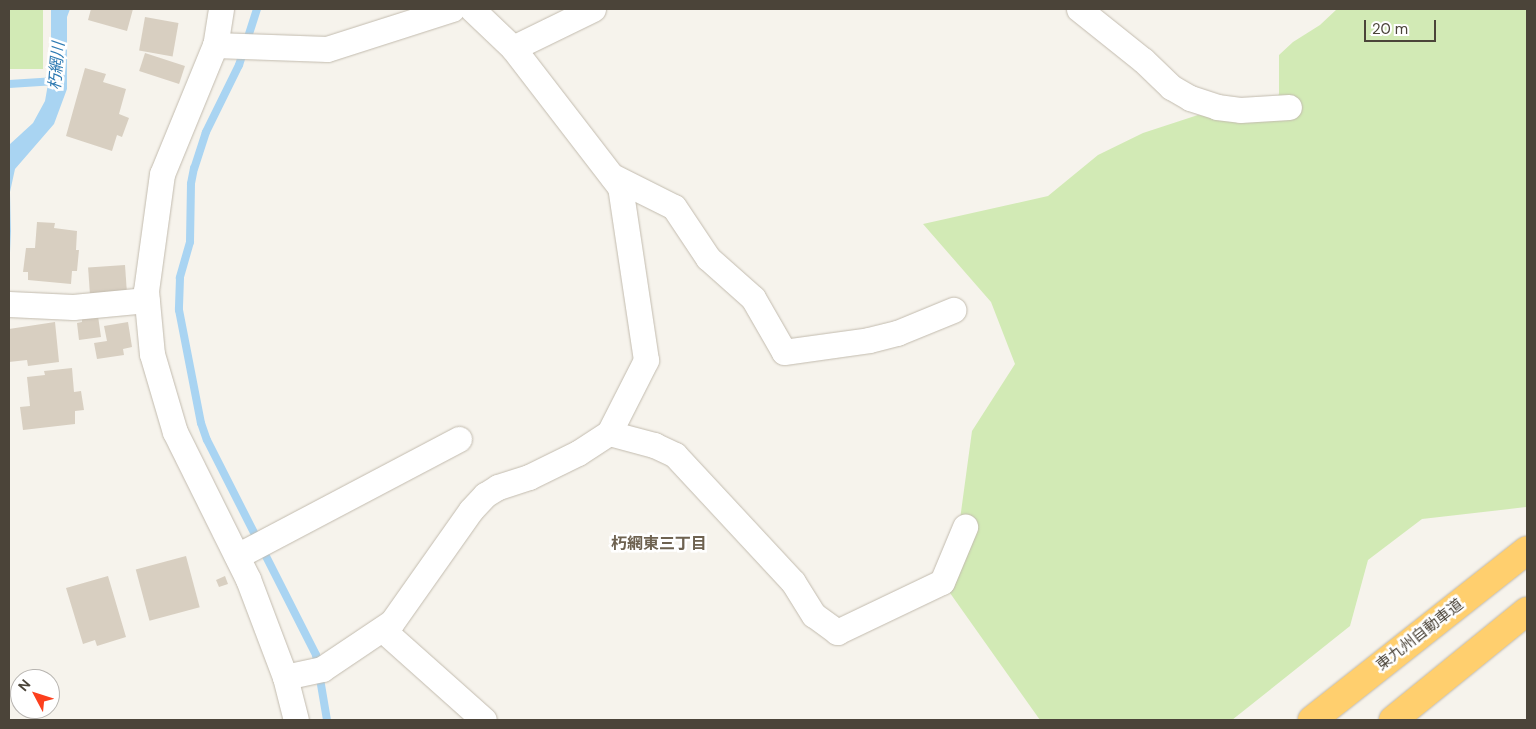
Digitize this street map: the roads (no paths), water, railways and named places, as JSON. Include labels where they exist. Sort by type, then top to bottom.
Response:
[{"type":"highway","name":"東九州自動車道","points":[[1312,720],[1527,550]]},
{"type":"highway","points":[[1393,720],[1527,611]]},
{"type":"street","points":[[221,9],[235,46]]},
{"type":"street","points":[[235,46],[327,49],[452,9]]},
{"type":"street","points":[[305,673],[383,630],[392,622],[471,510],[485,495],[578,453],[609,433],[646,360],[620,187],[513,48],[472,9]]},
{"type":"street","points":[[513,48],[593,9]]},
{"type":"street","points":[[1079,9],[1144,60],[1171,87],[1190,98],[1240,110],[1289,107]]},
{"type":"street","points":[[235,46],[162,174],[151,240],[147,300],[152,354],[175,432],[252,548],[248,579],[305,673],[296,720]]},
{"type":"street","points":[[612,176],[674,208],[708,258],[753,298],[784,352],[868,340],[897,332],[953,310]]},
{"type":"street","points":[[9,304],[73,307],[147,300]]},
{"type":"street","points":[[609,433],[654,445],[675,455],[793,582],[814,615],[837,632],[942,582],[965,527]]},
{"type":"street","points":[[252,548],[459,439]]},
{"type":"street","points":[[383,630],[484,720]]},
{"type":"water","name":"朽網川","points":[[51,9],[70,9],[67,17],[67,89],[54,124],[15,169],[10,192],[9,275],[9,145],[33,123],[45,101],[51,67]]},
{"type":"waterway","points":[[257,9],[239,65],[206,132],[194,168],[191,184],[190,242],[180,278],[179,310],[201,423],[207,440],[316,655],[327,720]]},
{"type":"waterway","name":"朽網川","points":[[9,84],[56,81]]},
{"type":"district","name":"朽網東三丁目","points":[[659,544]]}]
